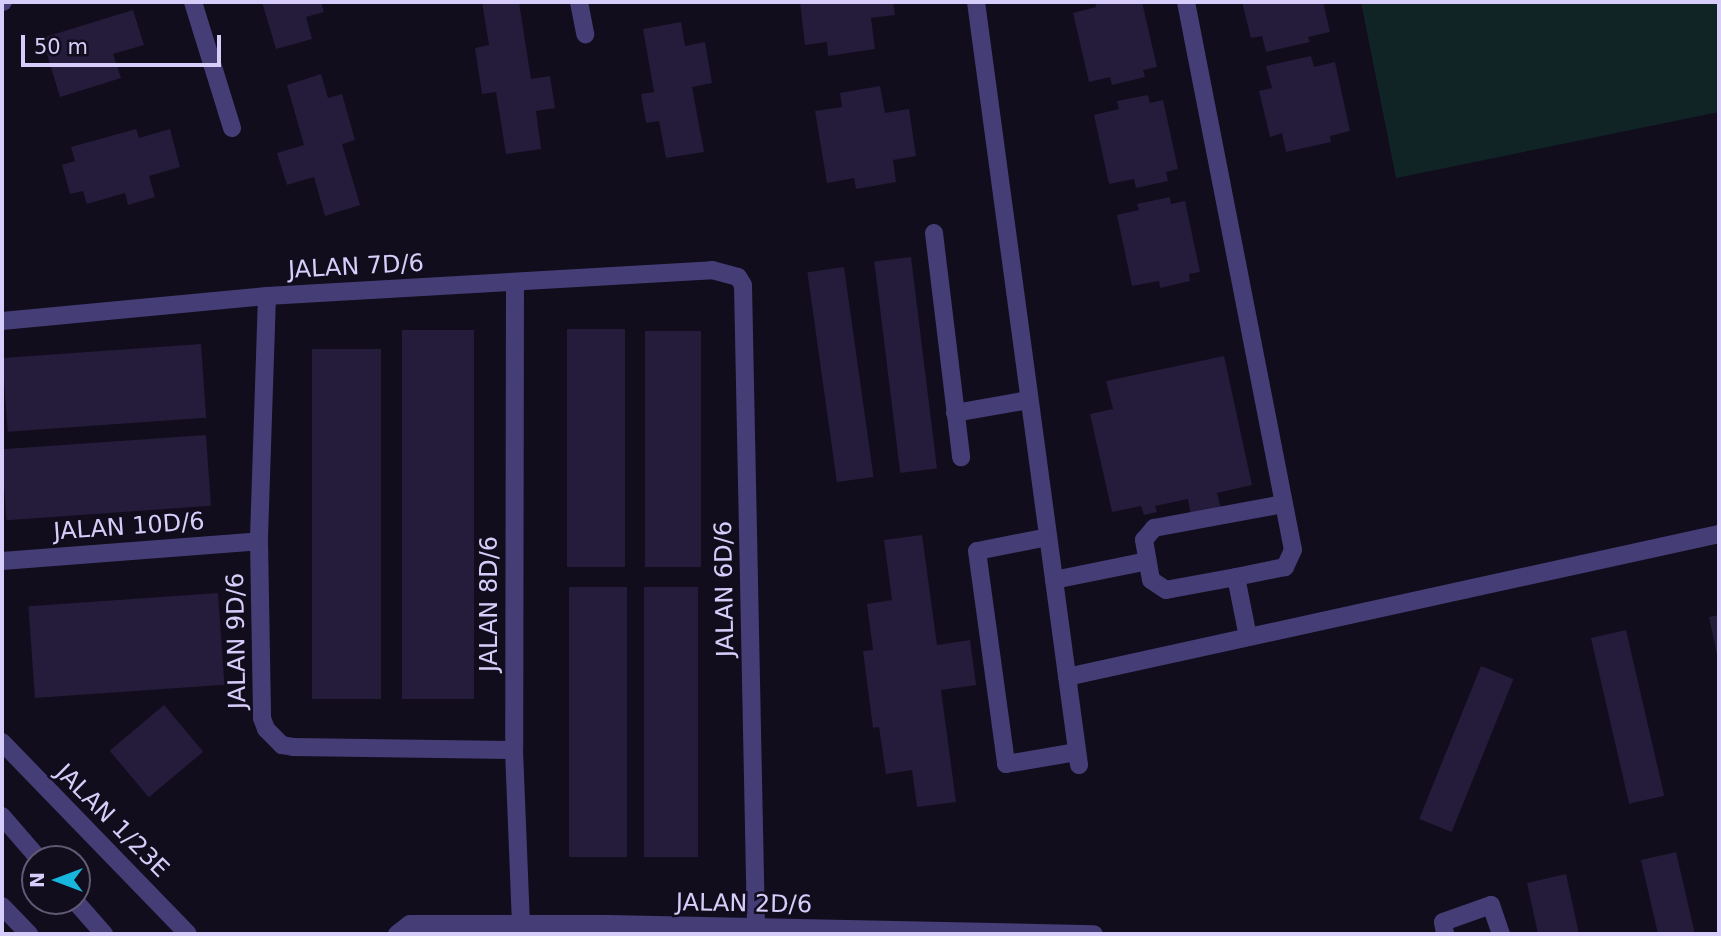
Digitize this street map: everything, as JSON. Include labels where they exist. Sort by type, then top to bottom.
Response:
[{"type":"street","points":[[193,2],[232,128]]},
{"type":"street","points":[[579,2],[585,34]]},
{"type":"street","points":[[976,2],[1078,758],[1006,764],[977,551],[1048,537]]},
{"type":"street","points":[[1186,2],[1293,550],[1284,567],[1166,590],[1151,580],[1144,541],[1154,528],[1284,504]]},
{"type":"street","points":[[934,233],[961,457]]},
{"type":"street","name":"JALAN 7D/6","points":[[2,321],[267,296],[515,284],[712,270]]},
{"type":"street","name":"JALAN 6D/6","points":[[712,270],[730,273],[743,285],[756,929]]},
{"type":"street","name":"JALAN 8D/6","points":[[515,284],[514,750],[521,925]]},
{"type":"street","name":"JALAN 9D/6","points":[[267,296],[259,541],[262,718],[273,739],[293,747],[514,750]]},
{"type":"street","points":[[955,413],[1030,400]]},
{"type":"street","points":[[1067,677],[1719,534]]},
{"type":"street","name":"JALAN 10D/6","points":[[2,561],[259,541]]},
{"type":"street","points":[[1054,580],[1147,561]]},
{"type":"street","points":[[1236,577],[1248,637]]},
{"type":"street","name":"JALAN 1/23E","points":[[2,742],[188,934]]},
{"type":"street","points":[[2,816],[27,845]]},
{"type":"street","points":[[1445,934],[1443,922],[1492,905],[1501,934]]},
{"type":"street","points":[[2,906],[29,934]]},
{"type":"street","points":[[87,915],[104,934]]},
{"type":"street","name":"JALAN 2D/6","points":[[397,934],[410,924],[608,929],[1094,934]]},
{"type":"green space","points":[[1361,2],[1719,2],[1719,112],[1396,178]]},
{"type":"building","points":[[262,2],[321,2],[324,12],[306,17],[312,39],[276,49]]},
{"type":"building","points":[[482,2],[519,2],[531,79],[550,76],[555,108],[536,111],[541,149],[506,154],[496,92],[482,94],[475,48],[489,45]]},
{"type":"building","points":[[800,2],[893,2],[895,15],[871,18],[875,49],[828,56],[827,42],[805,45]]},
{"type":"building","points":[[1095,2],[1142,2],[1157,67],[1143,70],[1145,77],[1112,85],[1110,77],[1089,82],[1073,13],[1096,7]]},
{"type":"building","points":[[1242,2],[1323,2],[1330,32],[1308,37],[1310,42],[1266,52],[1262,36],[1251,38]]},
{"type":"building","points":[[133,10],[144,45],[113,54],[121,78],[60,97],[42,38]]},
{"type":"building","points":[[681,22],[685,46],[705,42],[712,83],[692,87],[704,152],[666,158],[659,121],[646,123],[641,94],[654,92],[643,29]]},
{"type":"building","points":[[1311,56],[1314,67],[1335,62],[1350,131],[1330,136],[1331,142],[1286,152],[1282,133],[1270,137],[1259,91],[1272,88],[1266,66]]},
{"type":"building","points":[[321,74],[328,98],[342,94],[355,140],[342,144],[360,205],[325,216],[314,177],[287,185],[277,153],[304,145],[287,85]]},
{"type":"building","points":[[880,86],[885,113],[909,109],[916,156],[893,160],[896,182],[856,189],[854,178],[827,183],[815,111],[842,107],[840,93]]},
{"type":"building","points":[[1148,95],[1150,103],[1163,100],[1178,169],[1166,172],[1168,181],[1136,188],[1134,179],[1109,184],[1094,115],[1119,109],[1117,101]]},
{"type":"building","points":[[136,129],[139,138],[170,129],[180,167],[149,176],[155,197],[128,205],[125,193],[87,204],[83,191],[70,194],[62,165],[75,161],[71,147]]},
{"type":"building","points":[[1170,197],[1171,204],[1185,201],[1200,272],[1189,274],[1190,281],[1160,288],[1159,281],[1132,286],[1117,215],[1139,210],[1137,204]]},
{"type":"building","points":[[911,257],[937,468],[900,473],[874,262]]},
{"type":"building","points":[[844,267],[874,477],[837,482],[807,272]]},
{"type":"building","points":[[567,329],[625,329],[625,567],[567,567]]},
{"type":"building","points":[[402,330],[474,330],[474,699],[402,699]]},
{"type":"building","points":[[645,331],[701,331],[701,567],[645,567]]},
{"type":"building","points":[[201,344],[206,418],[8,432],[2,358]]},
{"type":"building","points":[[312,349],[381,349],[381,699],[312,699]]},
{"type":"building","points":[[1224,356],[1252,485],[1217,493],[1221,509],[1191,516],[1188,499],[1155,506],[1157,512],[1144,515],[1141,506],[1112,512],[1090,414],[1113,409],[1106,381]]},
{"type":"building","points":[[206,435],[211,506],[6,520],[2,449]]},
{"type":"building","points":[[922,535],[937,645],[970,640],[976,685],[941,690],[956,802],[917,807],[912,770],[886,774],[879,727],[873,728],[863,651],[873,650],[867,604],[892,600],[884,540]]},
{"type":"building","points":[[569,587],[627,587],[627,857],[569,857]]},
{"type":"building","points":[[644,587],[698,587],[698,857],[644,857]]},
{"type":"building","points":[[218,593],[224,685],[35,698],[28,606]]},
{"type":"building","points":[[1719,615],[1719,659],[1718,659],[1709,617]]},
{"type":"building","points":[[1626,630],[1664,796],[1629,804],[1591,638]]},
{"type":"building","points":[[1481,666],[1513,679],[1452,832],[1419,819]]},
{"type":"building","points":[[164,705],[203,752],[149,797],[110,751]]},
{"type":"building","points":[[1676,852],[1695,934],[1658,934],[1641,860]]},
{"type":"building","points":[[1566,874],[1579,934],[1538,934],[1527,883]]}]
